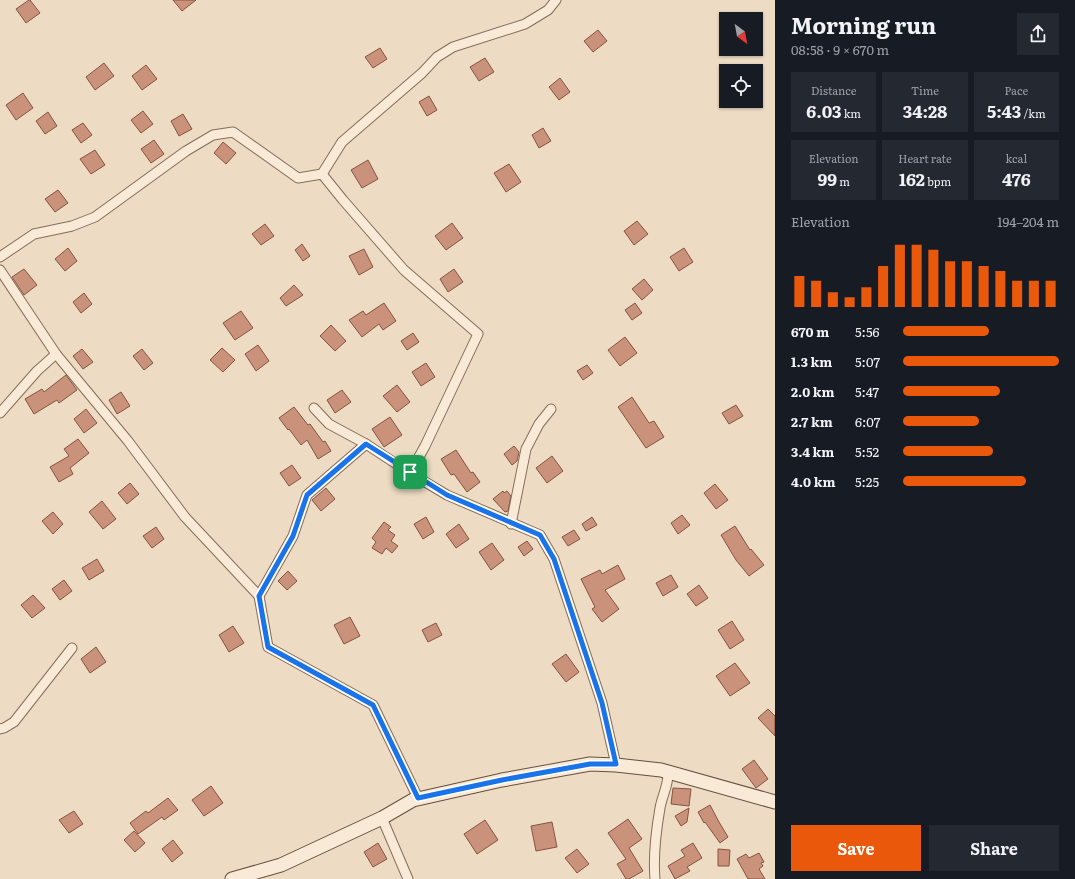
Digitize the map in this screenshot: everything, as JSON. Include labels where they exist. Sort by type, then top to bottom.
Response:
[{"type":"main road","points":[[232,879],[281,865],[382,818],[418,798],[502,780],[590,764],[616,764],[668,772],[775,802]]},
{"type":"street","points":[[0,258],[34,234],[72,226],[95,217],[186,151],[212,135],[233,132],[298,178],[322,174],[342,142],[422,73],[437,57],[453,47],[525,24],[548,10],[556,0]]},
{"type":"street","points":[[322,174],[404,270],[478,334],[425,446],[410,472]]},
{"type":"street","points":[[0,270],[56,354],[128,441],[185,517],[259,596],[268,647],[373,705],[418,798]]},
{"type":"street","points":[[0,413],[37,371],[56,354]]},
{"type":"street","points":[[314,408],[329,424],[366,444],[447,495],[540,535],[554,559],[602,703],[616,764]]},
{"type":"street","points":[[512,524],[526,449],[539,424],[551,409]]},
{"type":"street","points":[[259,596],[293,536],[307,495],[366,444]]},
{"type":"street","points":[[0,729],[14,722],[72,648]]},
{"type":"street","points":[[656,879],[654,865],[660,807],[668,778],[668,772]]},
{"type":"street","points":[[382,818],[408,879]]},
{"type":"building","points":[[29,0],[40,13],[26,23],[16,9]]},
{"type":"building","points":[[173,0],[196,0],[182,11]]},
{"type":"building","points":[[598,30],[607,41],[593,52],[584,41]]},
{"type":"building","points":[[380,48],[387,59],[373,68],[365,57]]},
{"type":"building","points":[[485,58],[494,72],[479,81],[470,67]]},
{"type":"building","points":[[104,63],[114,76],[95,90],[86,77]]},
{"type":"building","points":[[146,65],[157,79],[142,90],[132,76]]},
{"type":"building","points":[[560,78],[570,92],[559,100],[549,87]]},
{"type":"building","points":[[23,93],[33,108],[16,120],[6,105]]},
{"type":"building","points":[[429,96],[437,110],[427,116],[419,102]]},
{"type":"building","points":[[143,111],[153,124],[141,133],[131,120]]},
{"type":"building","points":[[48,112],[57,126],[45,134],[36,121]]},
{"type":"building","points":[[183,114],[192,129],[179,136],[171,121]]},
{"type":"building","points":[[83,123],[92,135],[81,143],[72,130]]},
{"type":"building","points":[[543,128],[551,141],[539,148],[532,135]]},
{"type":"building","points":[[154,140],[164,154],[151,163],[141,149]]},
{"type":"building","points":[[223,142],[236,153],[226,164],[214,153]]},
{"type":"building","points":[[95,150],[105,165],[91,174],[80,159]]},
{"type":"building","points":[[368,160],[378,179],[362,188],[351,170]]},
{"type":"building","points":[[509,164],[521,182],[506,192],[494,173]]},
{"type":"building","points":[[58,190],[68,203],[55,212],[45,199]]},
{"type":"building","points":[[637,221],[648,234],[634,245],[624,231]]},
{"type":"building","points":[[452,223],[463,238],[446,250],[435,236]]},
{"type":"building","points":[[265,224],[274,236],[261,245],[252,234]]},
{"type":"building","points":[[302,244],[310,256],[303,261],[295,250]]},
{"type":"building","points":[[68,248],[77,261],[65,271],[55,259]]},
{"type":"building","points":[[684,248],[693,262],[679,271],[670,257]]},
{"type":"building","points":[[364,249],[373,267],[359,275],[349,256]]},
{"type":"building","points":[[24,269],[37,285],[24,295],[12,277]]},
{"type":"building","points":[[454,269],[463,282],[448,292],[440,279]]},
{"type":"building","points":[[644,279],[653,290],[642,300],[632,289]]},
{"type":"building","points":[[294,285],[303,295],[286,306],[280,298]]},
{"type":"building","points":[[84,293],[92,304],[81,313],[73,302]]},
{"type":"building","points":[[384,303],[396,321],[383,330],[379,324],[362,337],[349,320],[363,311],[366,315]]},
{"type":"building","points":[[635,303],[642,313],[632,320],[625,310]]},
{"type":"building","points":[[241,311],[253,328],[235,340],[223,323]]},
{"type":"building","points":[[331,325],[346,341],[335,351],[320,336]]},
{"type":"building","points":[[413,333],[419,342],[407,350],[401,341]]},
{"type":"building","points":[[625,337],[637,353],[620,366],[608,350]]},
{"type":"building","points":[[258,345],[269,361],[256,371],[245,354]]},
{"type":"building","points":[[222,348],[235,360],[223,372],[210,360]]},
{"type":"building","points":[[82,349],[93,362],[83,369],[73,356]]},
{"type":"building","points":[[142,349],[153,363],[144,370],[133,356]]},
{"type":"building","points":[[426,363],[435,377],[421,386],[412,372]]},
{"type":"building","points":[[587,365],[593,373],[583,380],[577,371]]},
{"type":"building","points":[[66,375],[77,390],[59,403],[57,400],[34,414],[25,399],[42,389],[44,392]]},
{"type":"building","points":[[397,385],[410,402],[397,412],[383,396]]},
{"type":"building","points":[[342,390],[351,402],[335,413],[327,400]]},
{"type":"building","points":[[121,392],[130,406],[117,414],[109,400]]},
{"type":"building","points":[[632,397],[649,423],[654,421],[664,437],[646,448],[618,407]]},
{"type":"building","points":[[736,405],[743,416],[729,424],[722,413]]},
{"type":"building","points":[[294,407],[308,425],[310,424],[323,442],[325,441],[331,451],[318,459],[307,440],[301,445],[289,429],[288,430],[279,418]]},
{"type":"building","points":[[86,409],[97,423],[84,433],[74,419]]},
{"type":"building","points":[[390,417],[402,435],[384,447],[372,429]]},
{"type":"building","points":[[78,439],[89,453],[70,468],[73,474],[59,482],[50,467],[69,456],[64,449]]},
{"type":"building","points":[[514,446],[519,452],[517,461],[512,465],[504,454]]},
{"type":"building","points":[[456,450],[471,473],[473,472],[480,482],[467,492],[454,474],[451,475],[441,459]]},
{"type":"building","points":[[552,456],[563,471],[547,483],[536,468]]},
{"type":"building","points":[[292,465],[301,478],[289,486],[280,473]]},
{"type":"building","points":[[130,483],[139,494],[127,504],[118,493]]},
{"type":"building","points":[[715,484],[728,500],[716,509],[704,493]]},
{"type":"building","points":[[326,488],[335,499],[321,511],[312,500]]},
{"type":"building","points":[[503,491],[504,493],[507,491],[511,496],[508,511],[505,512],[493,499]]},
{"type":"building","points":[[102,501],[116,519],[103,529],[89,512]]},
{"type":"building","points":[[53,512],[63,524],[53,534],[42,521]]},
{"type":"building","points":[[682,515],[690,525],[678,534],[671,523]]},
{"type":"building","points":[[426,517],[434,532],[423,539],[414,524]]},
{"type":"building","points":[[592,517],[597,525],[586,531],[582,524]]},
{"type":"building","points":[[384,522],[391,527],[388,530],[395,535],[391,541],[398,546],[392,553],[386,548],[382,554],[372,548],[376,542],[372,538]]},
{"type":"building","points":[[459,524],[469,539],[456,548],[446,534]]},
{"type":"building","points":[[735,526],[750,550],[751,549],[764,565],[749,576],[736,560],[721,535]]},
{"type":"building","points":[[156,527],[164,539],[152,548],[143,536]]},
{"type":"building","points":[[574,530],[580,539],[568,546],[562,537]]},
{"type":"building","points":[[527,541],[533,549],[524,556],[518,547]]},
{"type":"building","points":[[492,543],[504,560],[491,570],[479,552]]},
{"type":"building","points":[[97,559],[104,571],[89,580],[82,568]]},
{"type":"building","points":[[618,565],[625,579],[605,590],[619,609],[602,622],[592,609],[595,607],[581,579],[600,570],[602,574]]},
{"type":"building","points":[[288,571],[297,581],[287,590],[278,581]]},
{"type":"building","points":[[671,575],[678,587],[663,596],[656,583]]},
{"type":"building","points":[[64,580],[72,591],[60,600],[52,589]]},
{"type":"building","points":[[699,585],[708,598],[696,606],[687,594]]},
{"type":"building","points":[[33,595],[45,608],[32,618],[21,605]]},
{"type":"building","points":[[350,617],[360,636],[344,644],[334,625]]},
{"type":"building","points":[[732,621],[744,640],[730,649],[718,630]]},
{"type":"building","points":[[436,623],[442,635],[428,642],[422,630]]},
{"type":"building","points":[[233,626],[244,643],[229,652],[219,635]]},
{"type":"building","points":[[96,647],[106,662],[90,673],[81,659]]},
{"type":"building","points":[[566,654],[579,672],[566,682],[552,664]]},
{"type":"building","points":[[735,663],[750,683],[730,696],[716,676]]},
{"type":"building","points":[[768,709],[775,716],[775,736],[758,718]]},
{"type":"building","points":[[754,760],[768,779],[756,788],[742,769]]},
{"type":"building","points":[[211,786],[223,803],[204,816],[192,800]]},
{"type":"building","points":[[673,788],[691,789],[689,806],[671,804]]},
{"type":"building","points":[[168,798],[178,810],[164,820],[162,817],[138,834],[130,823],[146,811],[148,813]]},
{"type":"building","points":[[710,805],[728,837],[720,843],[705,822],[704,823],[698,812]]},
{"type":"building","points":[[689,808],[687,822],[681,826],[675,816]]},
{"type":"building","points":[[74,811],[83,824],[69,833],[59,820]]},
{"type":"building","points":[[628,819],[642,839],[629,848],[643,871],[629,879],[626,879],[617,864],[626,859],[608,833]]},
{"type":"building","points":[[485,820],[498,840],[477,854],[464,834]]},
{"type":"building","points":[[552,822],[557,847],[536,851],[531,826]]},
{"type":"building","points":[[134,831],[145,843],[135,852],[124,840]]},
{"type":"building","points":[[173,840],[183,853],[172,862],[162,849]]},
{"type":"building","points":[[378,843],[387,859],[373,867],[364,852]]},
{"type":"building","points":[[693,843],[702,858],[687,867],[690,871],[675,879],[668,866],[685,856],[681,850]]},
{"type":"building","points":[[577,849],[589,864],[577,873],[565,858]]},
{"type":"building","points":[[718,849],[730,850],[729,866],[718,866]]},
{"type":"building","points":[[759,853],[764,862],[761,863],[763,866],[759,869],[765,879],[748,879],[737,859],[746,854],[749,858]]},
{"type":"route","points":[[366,444],[410,472],[447,495],[540,535],[554,559],[602,703],[616,764],[590,764],[502,780],[418,798],[373,705],[268,647],[259,596],[293,536],[307,495],[366,444]]}]
